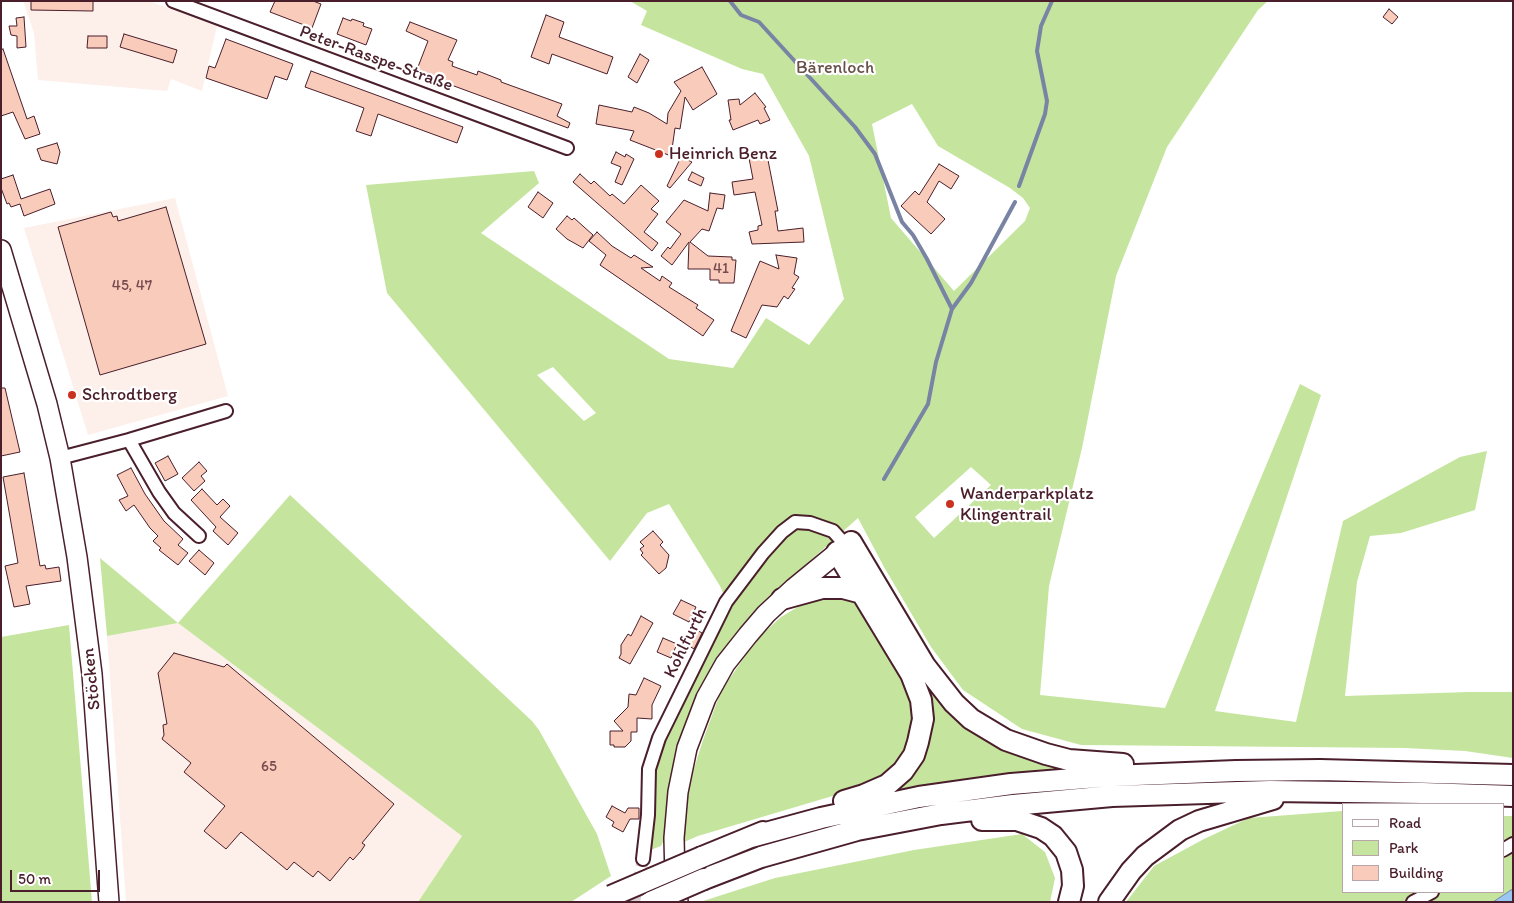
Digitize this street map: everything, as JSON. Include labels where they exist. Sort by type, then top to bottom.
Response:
[{"type":"highway","points":[[605,899],[702,856],[819,808],[864,795],[882,787],[902,771],[914,755],[922,728],[921,700],[911,674],[862,594],[844,547]]},
{"type":"highway","points":[[844,547],[940,686],[960,708],[991,732],[1025,748],[1069,760],[1111,764],[1159,764],[1210,772]]},
{"type":"highway","points":[[782,599],[827,588],[843,588],[862,594]]},
{"type":"highway","points":[[751,837],[854,810],[919,797],[967,790],[1112,776],[1320,770],[1513,775]]},
{"type":"highway","points":[[1109,902],[1130,871],[1145,856],[1180,830],[1199,821],[1258,803],[1310,791]]},
{"type":"highway","points":[[651,902],[761,857],[826,838],[941,814],[1013,805],[1112,796],[1310,791],[1513,796]]},
{"type":"highway","points":[[941,814],[973,820],[1017,820],[1029,823],[1048,832],[1063,847],[1071,863],[1073,886],[1069,902]]},
{"type":"main road","name":"Stöcken","points":[[1,250],[47,404],[60,458],[77,557],[92,674],[109,902]]},
{"type":"main road","points":[[678,902],[674,857],[675,817],[683,768],[694,729],[706,698],[726,664],[748,635],[782,599],[844,547]]},
{"type":"street","name":"Peter-Rasspe-Straße","points":[[173,1],[568,148]]},
{"type":"street","points":[[60,458],[226,411]]},
{"type":"street","points":[[129,440],[159,492],[174,513],[199,536]]},
{"type":"street","name":"Kohlfurth","points":[[643,859],[648,816],[649,769],[659,738],[726,602],[773,541],[795,522],[810,523],[833,531],[842,541],[844,547]]},
{"type":"street","points":[[1413,902],[1430,893]]},
{"type":"shaded area","points":[[23,1],[149,1],[217,26],[202,91],[171,79],[167,91],[38,80],[34,33]]},
{"type":"shaded area","points":[[175,198],[228,396],[88,435],[24,228]]},
{"type":"shaded area","points":[[178,623],[462,836],[418,902],[126,902],[107,636]]},
{"type":"green space","name":"Bärenloch","points":[[630,1],[1268,1],[1258,10],[1167,147],[1116,276],[1082,448],[1049,586],[1040,695],[1165,708],[1300,384],[1321,395],[1215,711],[1296,722],[1343,521],[1460,457],[1487,451],[1475,510],[1401,533],[1370,536],[1357,582],[1345,696],[1513,692],[1513,758],[1465,751],[1405,748],[1081,745],[1022,729],[963,690],[931,647],[884,567],[858,518],[756,609],[720,659],[665,838],[661,846],[648,851],[654,774],[664,739],[718,626],[730,609],[720,586],[669,504],[647,513],[610,561],[387,293],[366,185],[534,171],[539,183],[481,233],[669,359],[733,368],[766,318],[809,345],[844,299],[809,156],[763,74],[742,69],[641,25],[647,11]],"holes":[[[912,104],[938,146],[1010,188],[1023,198],[1030,208],[1025,221],[954,291],[891,218],[872,124]],[[553,367],[596,413],[584,421],[537,375]],[[971,467],[991,485],[934,538],[915,517]]]},
{"type":"green space","points":[[290,495],[532,721],[539,730],[597,834],[611,876],[571,902],[418,902],[462,836],[178,623]]},
{"type":"green space","points":[[100,558],[178,623],[107,636]]},
{"type":"green space","points":[[855,562],[957,717],[1103,770],[863,801],[901,780],[931,723]]},
{"type":"green space","points":[[823,595],[839,595],[856,601],[870,619],[910,692],[914,713],[908,748],[896,766],[873,784],[698,836],[684,842],[689,784],[721,691],[756,640],[781,617],[806,602]]},
{"type":"green space","points":[[69,625],[92,902],[1,902],[1,637]]},
{"type":"green space","points":[[1342,811],[1342,893],[1504,893],[1504,816],[1513,816],[1513,896],[1502,902],[1126,902],[1154,866],[1204,839],[1249,818]]},
{"type":"green space","points":[[1022,834],[1045,852],[1055,878],[1050,902],[700,902],[775,878],[914,850]]},
{"type":"water","points":[[1513,890],[1513,902],[1493,902]]},
{"type":"building","points":[[31,1],[93,1],[93,11],[31,10]]},
{"type":"building","points":[[275,1],[313,1],[321,4],[312,28],[270,12]]},
{"type":"building","points":[[1389,9],[1398,17],[1392,24],[1383,17]]},
{"type":"building","points":[[546,15],[564,22],[559,37],[613,57],[607,74],[552,54],[549,64],[531,57]]},
{"type":"building","points":[[24,17],[26,47],[17,48],[17,36],[11,35],[9,26],[17,26],[16,18]]},
{"type":"building","points":[[343,18],[364,23],[363,26],[372,29],[366,45],[337,34]]},
{"type":"building","points":[[410,22],[457,40],[448,60],[453,62],[452,66],[477,75],[478,71],[501,80],[501,82],[562,104],[557,116],[570,123],[568,128],[416,72],[428,41],[406,31]]},
{"type":"building","points":[[124,34],[177,50],[173,63],[120,47]]},
{"type":"building","points":[[88,36],[107,36],[107,48],[87,48]]},
{"type":"building","points":[[226,39],[293,64],[287,80],[275,76],[267,99],[206,78],[209,66],[215,68]]},
{"type":"building","points":[[3,49],[27,119],[34,116],[40,134],[25,139],[13,112],[1,116],[1,50]]},
{"type":"building","points":[[640,54],[649,60],[637,83],[628,77]]},
{"type":"building","points":[[702,67],[717,94],[693,110],[685,97],[680,129],[675,128],[671,156],[630,140],[634,131],[596,124],[599,105],[632,112],[634,107],[649,113],[667,124],[668,113],[681,91],[674,82]]},
{"type":"building","points":[[311,71],[463,127],[457,143],[378,114],[371,136],[356,131],[364,108],[305,87]]},
{"type":"building","points":[[755,93],[766,107],[764,108],[770,120],[760,124],[758,120],[733,130],[729,120],[731,120],[728,100],[739,99],[740,105]]},
{"type":"building","points":[[57,143],[60,152],[57,164],[41,160],[37,149]]},
{"type":"building","points":[[766,150],[778,211],[775,211],[778,231],[803,228],[804,242],[752,244],[749,232],[758,230],[758,226],[762,225],[755,192],[734,195],[732,182],[753,179],[748,153]]},
{"type":"building","points":[[616,152],[625,157],[626,154],[634,159],[622,185],[615,182],[621,167],[611,163]]},
{"type":"building","points":[[681,157],[692,162],[670,188],[667,186]]},
{"type":"building","points":[[939,164],[959,176],[951,189],[939,181],[927,202],[945,219],[931,234],[901,206],[915,191],[919,195]]},
{"type":"building","points":[[692,172],[704,178],[701,186],[688,180]]},
{"type":"building","points":[[580,174],[591,184],[594,181],[610,196],[612,194],[624,204],[641,185],[659,201],[651,209],[658,214],[644,232],[658,243],[652,251],[573,182]]},
{"type":"building","points":[[13,175],[21,199],[50,189],[55,204],[24,216],[20,204],[11,207],[9,203],[7,204],[1,188],[1,179]]},
{"type":"building","points":[[538,192],[553,203],[543,218],[528,207]]},
{"type":"building","points":[[710,193],[725,195],[723,209],[717,208],[709,231],[702,229],[690,242],[708,256],[732,257],[732,260],[736,260],[734,283],[719,283],[719,280],[710,280],[710,269],[688,269],[689,242],[672,265],[661,256],[668,247],[670,249],[681,234],[666,222],[684,200],[708,211]]},
{"type":"building","points":[[166,207],[206,344],[100,375],[58,227],[111,212],[113,217],[117,216],[118,221]]},
{"type":"building","points":[[567,216],[572,220],[574,218],[593,235],[583,248],[567,239],[556,229]]},
{"type":"building","points":[[597,232],[612,246],[631,258],[634,255],[653,267],[641,268],[660,281],[662,276],[672,283],[669,287],[698,305],[696,308],[714,320],[703,336],[600,265],[606,255],[589,241]]},
{"type":"building","points":[[776,255],[797,258],[794,274],[799,277],[792,288],[795,289],[788,299],[784,296],[777,307],[762,305],[746,338],[731,331],[760,261],[779,269]]},
{"type":"building","points":[[1,388],[5,388],[20,452],[1,456]]},
{"type":"building","points":[[168,456],[178,474],[165,481],[155,463]]},
{"type":"building","points":[[199,462],[207,471],[201,476],[205,481],[194,491],[182,478]]},
{"type":"building","points":[[131,468],[145,494],[164,521],[183,539],[178,545],[188,553],[178,565],[159,550],[161,548],[153,541],[158,536],[134,505],[126,511],[119,500],[128,496],[117,475]]},
{"type":"building","points":[[24,473],[40,566],[45,565],[46,569],[59,567],[61,581],[26,586],[30,604],[14,607],[5,566],[18,563],[3,477]]},
{"type":"building","points":[[202,489],[217,505],[223,499],[230,506],[220,517],[238,533],[228,545],[213,531],[216,527],[191,500]]},
{"type":"building","points":[[653,531],[663,542],[660,545],[669,555],[666,568],[659,574],[641,555],[643,553],[640,549],[644,546],[640,542]]},
{"type":"building","points":[[199,550],[214,563],[205,575],[189,561]]},
{"type":"building","points":[[681,600],[696,607],[689,622],[673,614]]},
{"type":"building","points":[[641,616],[653,623],[630,664],[619,658],[621,645],[628,634],[631,636]]},
{"type":"building","points":[[695,629],[702,633],[694,649],[686,644]]},
{"type":"building","points":[[663,638],[677,644],[671,658],[657,652]]},
{"type":"building","points":[[174,653],[224,667],[227,664],[394,804],[362,843],[365,845],[361,851],[353,860],[350,857],[330,881],[318,871],[313,877],[294,862],[287,870],[241,832],[226,849],[204,831],[225,806],[184,772],[191,763],[162,739],[164,735],[163,725],[167,724],[158,673]]},
{"type":"building","points":[[644,678],[661,686],[652,705],[652,719],[637,718],[637,732],[631,732],[631,741],[625,747],[614,747],[614,745],[610,745],[610,731],[623,731],[614,721],[628,707],[629,694],[636,695]]},
{"type":"building","points":[[612,806],[625,813],[628,808],[639,808],[639,819],[630,819],[623,832],[612,826],[614,822],[606,817]]},
{"type":"waterway","points":[[730,1],[741,15],[759,22],[855,127],[875,154],[902,222],[913,235],[927,259],[952,309],[936,362],[928,404],[884,479]]},
{"type":"waterway","points":[[1019,186],[1045,114],[1047,101],[1037,51],[1041,26],[1052,1]]},
{"type":"waterway","points":[[952,309],[971,283],[1015,202]]},
{"type":"tunnel","points":[[634,902],[643,859]]},
{"type":"place","name":"Heinrich Benz","points":[[659,154]]},
{"type":"place","name":"Schrodtberg","points":[[72,395]]},
{"type":"place","name":"Wanderparkplatz Klingentrail","points":[[950,504]]}]
